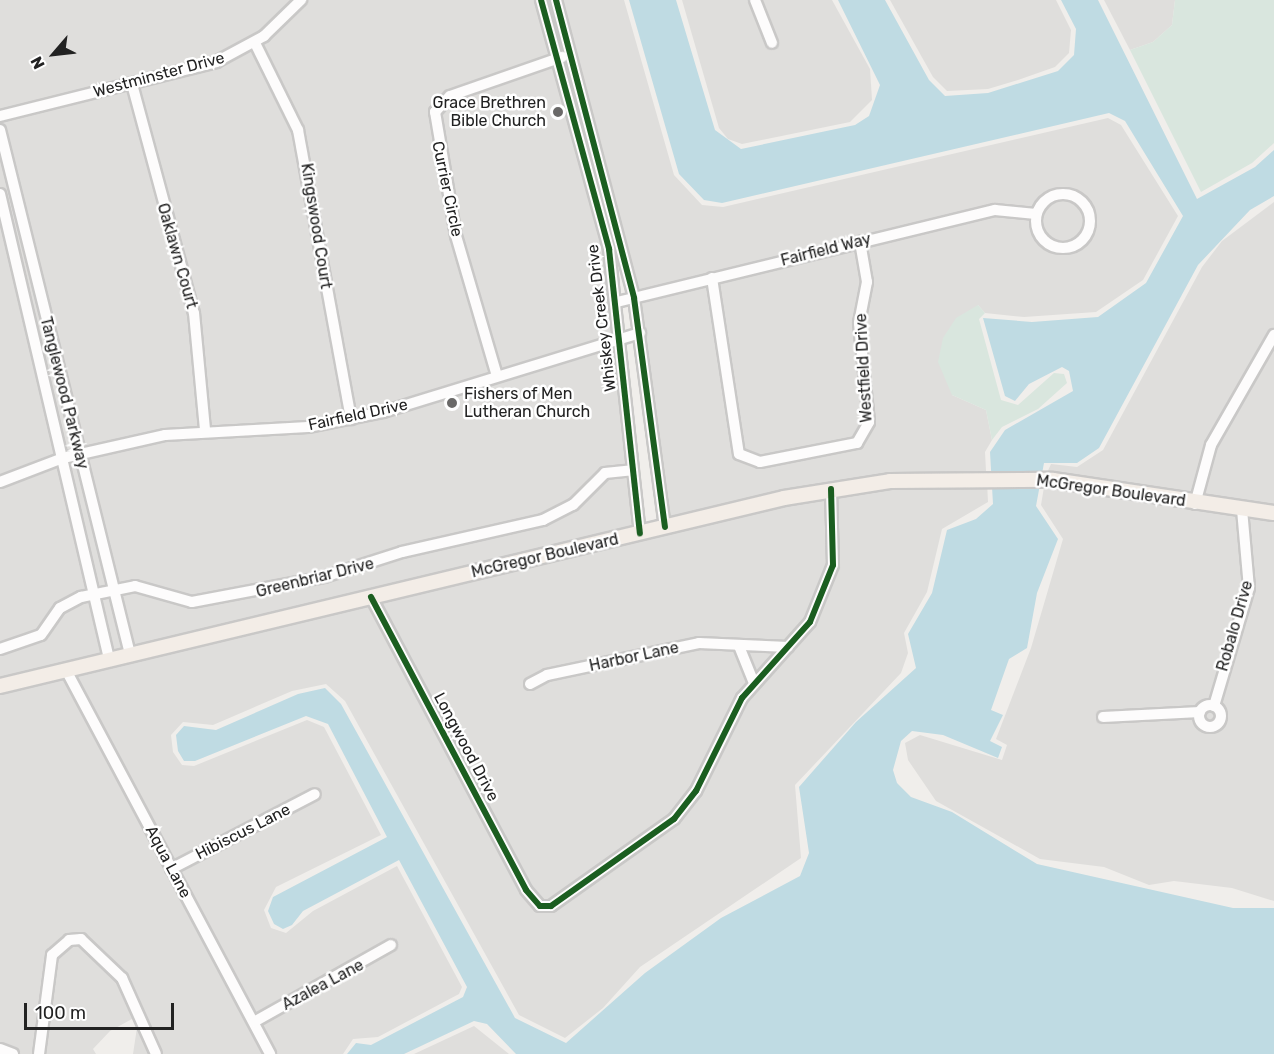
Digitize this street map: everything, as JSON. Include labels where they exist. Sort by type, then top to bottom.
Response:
[{"type":"main road","name":"McGregor Boulevard","points":[[0,686],[831,489],[981,476],[1053,480],[1195,504],[1274,513]]},
{"type":"street","name":"Westminster Drive","points":[[0,116],[216,62],[255,43],[301,0]]},
{"type":"street","name":"Whiskey Creek Drive","points":[[541,0],[602,215],[617,302],[639,533]]},
{"type":"street","name":"Whiskey Creek Drive","points":[[556,0],[634,298],[665,527]]},
{"type":"street","points":[[755,0],[772,44]]},
{"type":"street","name":"Kingswood Court","points":[[255,43],[298,130],[351,419]]},
{"type":"street","name":"Currier Circle","points":[[497,376],[456,236],[435,112],[450,96],[571,54]]},
{"type":"street","name":"Oaklawn Court","points":[[132,84],[194,313],[205,430]]},
{"type":"street","name":"Tanglewood Parkway","points":[[0,130],[2,146],[112,590],[130,654]]},
{"type":"street","name":"Tanglewood Parkway","points":[[0,194],[109,659]]},
{"type":"street","points":[[1068,194],[1088,207],[1089,231],[1073,247],[1051,246],[1036,227],[1036,214],[1045,199],[1068,194]]},
{"type":"street","name":"Fairfield Way","points":[[617,302],[995,210],[1036,214]]},
{"type":"street","name":"Westfield Drive","points":[[712,278],[739,454],[760,462],[857,443],[869,422],[859,323],[867,282],[860,242]]},
{"type":"street","name":"Fairfield Drive","points":[[0,482],[63,458],[205,430],[308,427],[351,419],[620,337],[640,333]]},
{"type":"street","points":[[1195,504],[1210,445],[1274,335]]},
{"type":"street","name":"Greenbriar Drive","points":[[0,649],[31,641],[60,608],[112,590],[146,587],[192,602],[324,578],[402,552],[554,516],[573,505],[595,479],[632,470]]},
{"type":"street","points":[[739,646],[754,683],[788,647],[819,608],[831,576],[837,536],[831,489]]},
{"type":"street","name":"Robalo Drive","points":[[1200,712],[1202,724],[1215,727],[1221,717],[1214,706],[1250,582],[1242,510]]},
{"type":"street","name":"Longwood Drive","points":[[371,597],[526,890],[540,906],[571,895],[674,819],[696,791],[730,718],[754,683]]},
{"type":"street","name":"Harbor Lane","points":[[530,684],[547,675],[699,644],[788,647]]},
{"type":"street","name":"Aqua Lane","points":[[66,670],[270,1054]]},
{"type":"street","points":[[1103,717],[1200,712],[1214,706]]},
{"type":"street","name":"Hibiscus Lane","points":[[171,869],[315,794]]},
{"type":"street","points":[[39,1054],[52,955],[69,940],[88,943],[111,964],[156,1050]]},
{"type":"street","name":"Azalea Lane","points":[[254,1022],[391,945]]},
{"type":"street","points":[[0,1049],[13,1054]]},
{"type":"shaded area","points":[[0,0],[535,0],[604,251],[633,529],[0,680]]},
{"type":"shaded area","points":[[562,0],[624,0],[674,175],[702,205],[723,207],[1108,118],[1121,125],[1178,216],[1143,280],[1096,312],[1024,317],[985,313],[978,305],[952,395],[986,410],[992,440],[985,452],[986,471],[849,480],[670,520],[639,296]]},
{"type":"shaded area","points":[[682,0],[832,0],[870,69],[872,100],[850,122],[742,144],[728,139],[719,128]]},
{"type":"shaded area","points":[[890,0],[1056,0],[1071,30],[1069,53],[1055,67],[1018,80],[988,89],[947,91],[933,77]]},
{"type":"shaded area","points":[[1104,0],[1175,0],[1172,25],[1153,42],[1130,50]]},
{"type":"shaded area","points":[[1175,0],[1274,0],[1274,143],[1252,163],[1201,192],[1130,50],[1153,42],[1172,25]]},
{"type":"shaded area","points":[[1274,202],[1274,508],[1046,475],[1051,464],[1077,467],[1103,450],[1202,267],[1222,241]]},
{"type":"shaded area","points":[[978,305],[985,313],[979,319],[1001,400],[1018,405],[1054,373],[1064,374],[1067,383],[1038,409],[1002,427],[992,440],[986,410],[952,395],[938,362],[943,338],[956,318]]},
{"type":"shaded area","points":[[987,482],[988,502],[942,529],[927,592],[904,633],[908,653],[901,673],[795,785],[801,858],[640,967],[603,1008],[565,1038],[519,1015],[345,701],[326,684],[292,691],[213,725],[183,722],[171,735],[173,752],[182,765],[194,766],[307,720],[324,727],[381,835],[276,887],[264,910],[271,928],[286,933],[313,911],[397,866],[462,987],[459,994],[378,1037],[353,1039],[343,1054],[133,1054],[138,1021],[132,1019],[110,1031],[93,1049],[96,1054],[0,1054],[0,691],[785,503],[896,485]]},
{"type":"shaded area","points":[[1044,487],[1274,518],[1274,901],[1232,888],[1174,881],[1149,885],[1104,867],[1040,859],[936,801],[908,760],[905,743],[920,735],[1002,760],[1007,745],[996,739],[1031,648],[1063,539],[1041,505]]},
{"type":"shaded area","points":[[474,1026],[509,1054],[414,1054]]},
{"type":"water","points":[[629,0],[676,0],[715,130],[741,149],[855,125],[869,116],[880,85],[838,0],[885,0],[929,80],[945,96],[988,93],[1058,71],[1074,55],[1076,29],[1061,0],[1098,0],[1197,199],[1255,167],[1274,150],[1274,196],[1250,210],[1198,265],[1099,448],[1077,463],[1044,463],[1036,506],[1058,539],[1037,593],[1027,648],[1009,659],[991,710],[1003,715],[990,741],[1002,747],[998,758],[943,735],[912,731],[901,741],[893,770],[897,783],[911,797],[952,812],[1037,864],[1233,908],[1274,908],[1274,1054],[516,1054],[487,1024],[474,1021],[404,1054],[347,1054],[356,1043],[371,1045],[463,997],[467,987],[399,860],[303,911],[292,925],[283,929],[274,924],[268,911],[273,897],[387,837],[328,724],[306,716],[195,761],[184,761],[178,751],[176,735],[184,726],[216,730],[298,694],[325,688],[341,704],[515,1018],[566,1043],[645,973],[721,918],[800,876],[809,853],[799,787],[856,722],[916,668],[908,634],[932,593],[947,530],[976,519],[993,504],[990,452],[1005,430],[1073,391],[1069,371],[1062,367],[1029,384],[1015,401],[1005,396],[983,318],[1032,322],[1098,317],[1146,283],[1183,216],[1125,121],[1109,113],[722,203],[704,200],[679,174]]},
{"type":"cycle path","points":[[541,0],[609,249],[640,533]]},
{"type":"cycle path","points":[[556,0],[634,298],[665,527]]},
{"type":"cycle path","points":[[371,597],[526,890],[540,906],[551,906],[674,819],[696,791],[742,698],[810,622],[833,565],[831,489]]},
{"type":"place","name":"Grace Brethren Bible Church","points":[[558,112]]},
{"type":"place","name":"Fishers of Men Lutheran Church","points":[[452,403]]}]
